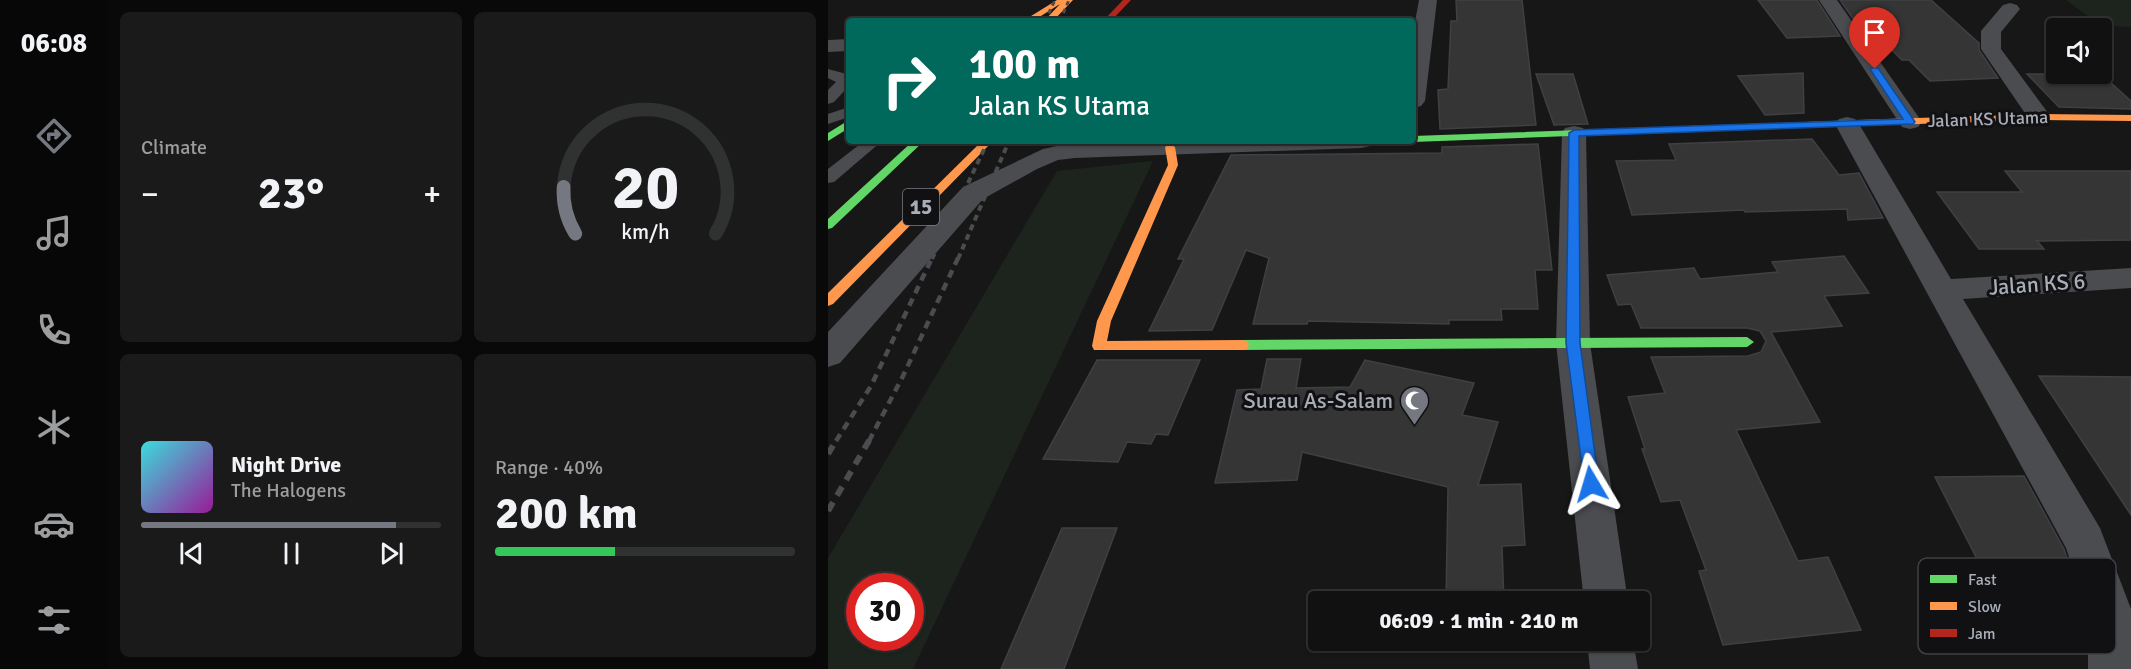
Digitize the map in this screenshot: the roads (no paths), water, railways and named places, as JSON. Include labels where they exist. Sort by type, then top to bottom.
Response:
[{"type":"main road","points":[[1034,18],[1069,0]]},
{"type":"main road","points":[[1110,18],[1127,0]]},
{"type":"main road","name":"Jalan KS Utama","points":[[1416,139],[2039,117],[2131,118]]},
{"type":"main road","points":[[828,138],[846,125]]},
{"type":"main road","name":"15","points":[[828,225],[916,144]]},
{"type":"main road","name":"15","points":[[828,301],[985,144]]},
{"type":"main road","points":[[1170,147],[1173,165],[1104,321],[1099,346],[1747,342]]},
{"type":"street","points":[[1416,81],[1428,0]]},
{"type":"street","points":[[1828,0],[1910,122]]},
{"type":"street","points":[[2010,9],[1991,31],[1991,49],[2039,117]]},
{"type":"street","points":[[1029,18],[1052,10]]},
{"type":"street","points":[[828,46],[846,45]]},
{"type":"street","points":[[1847,124],[2085,542],[2091,558]]},
{"type":"street","points":[[1574,133],[1573,343],[1605,591]]},
{"type":"street","points":[[828,354],[973,193],[1028,164],[1065,146],[1170,147],[1255,144]]},
{"type":"street","name":"Jalan KS 6","points":[[1943,290],[2131,278]]},
{"type":"street","points":[[1612,651],[1614,669]]},
{"type":"street","points":[[2112,654],[2112,669]]},
{"type":"lane","points":[[828,73],[838,76],[844,82],[828,99]]},
{"type":"lane","points":[[828,119],[846,113]]},
{"type":"lane","points":[[828,178],[870,144]]},
{"type":"railway","points":[[1046,18],[1055,0]]},
{"type":"railway","points":[[1061,18],[1069,0]]},
{"type":"railway","points":[[932,259],[987,144]]},
{"type":"railway","points":[[958,259],[1008,144]]},
{"type":"railway","points":[[836,441],[871,386],[932,258]]},
{"type":"railway","points":[[869,441],[903,376],[958,258]]},
{"type":"railway","points":[[828,454],[837,439]]},
{"type":"railway","points":[[828,511],[870,439]]},
{"type":"place","name":"Surau As-Salam","points":[[1414,426]]}]
